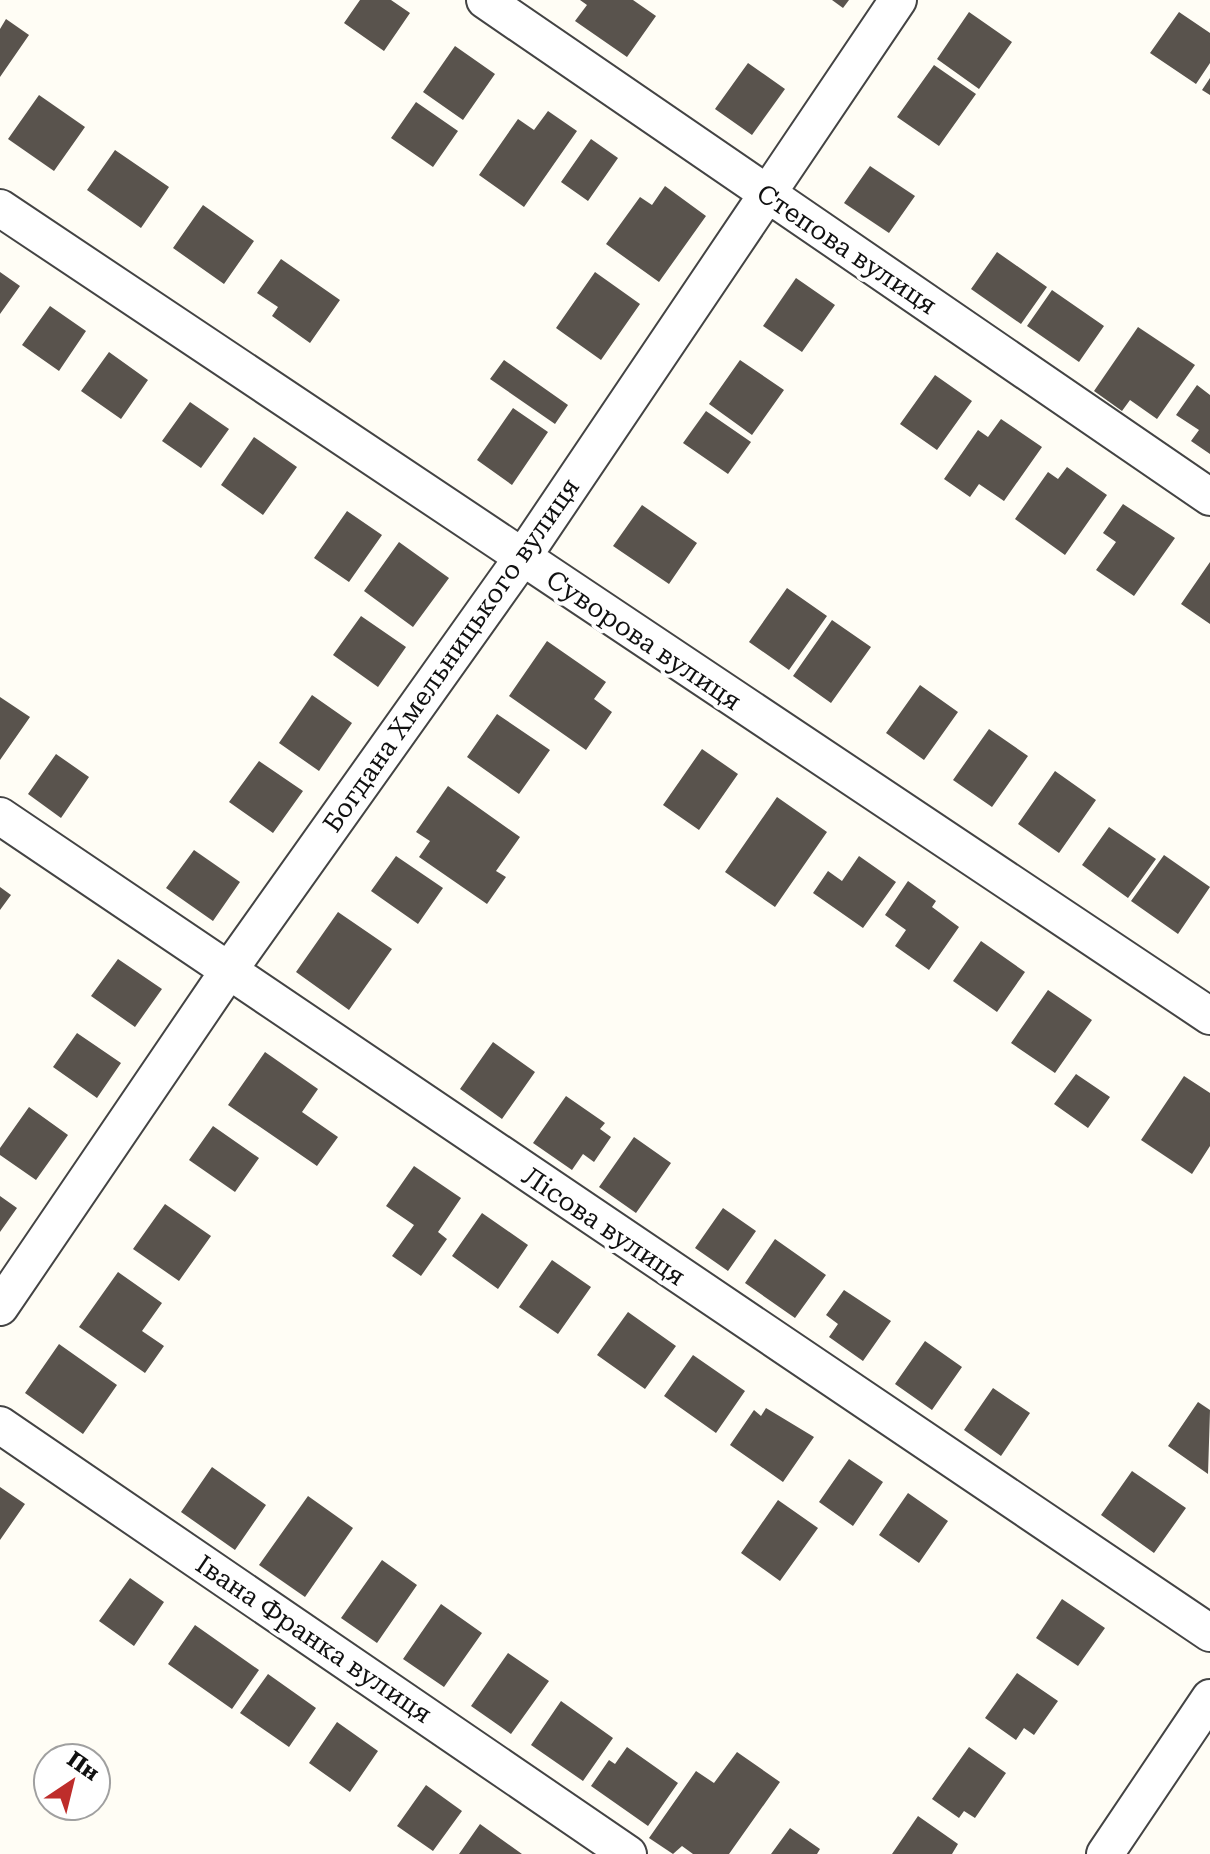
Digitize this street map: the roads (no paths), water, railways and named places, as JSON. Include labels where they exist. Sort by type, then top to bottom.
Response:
[{"type":"street","name":"Степова вулиця","points":[[485,0],[1210,497]]},
{"type":"street","name":"Богдана Хмельницького вулиця","points":[[0,1307],[227,973],[522,558],[898,0]]},
{"type":"street","name":"Суворова вулиця","points":[[0,208],[1210,1016]]},
{"type":"street","name":"Лісова вулиця","points":[[0,816],[227,973],[1210,1633]]},
{"type":"street","name":"Івана Франка вулиця","points":[[0,1425],[628,1854]]},
{"type":"street","points":[[1105,1854],[1210,1698]]}]
